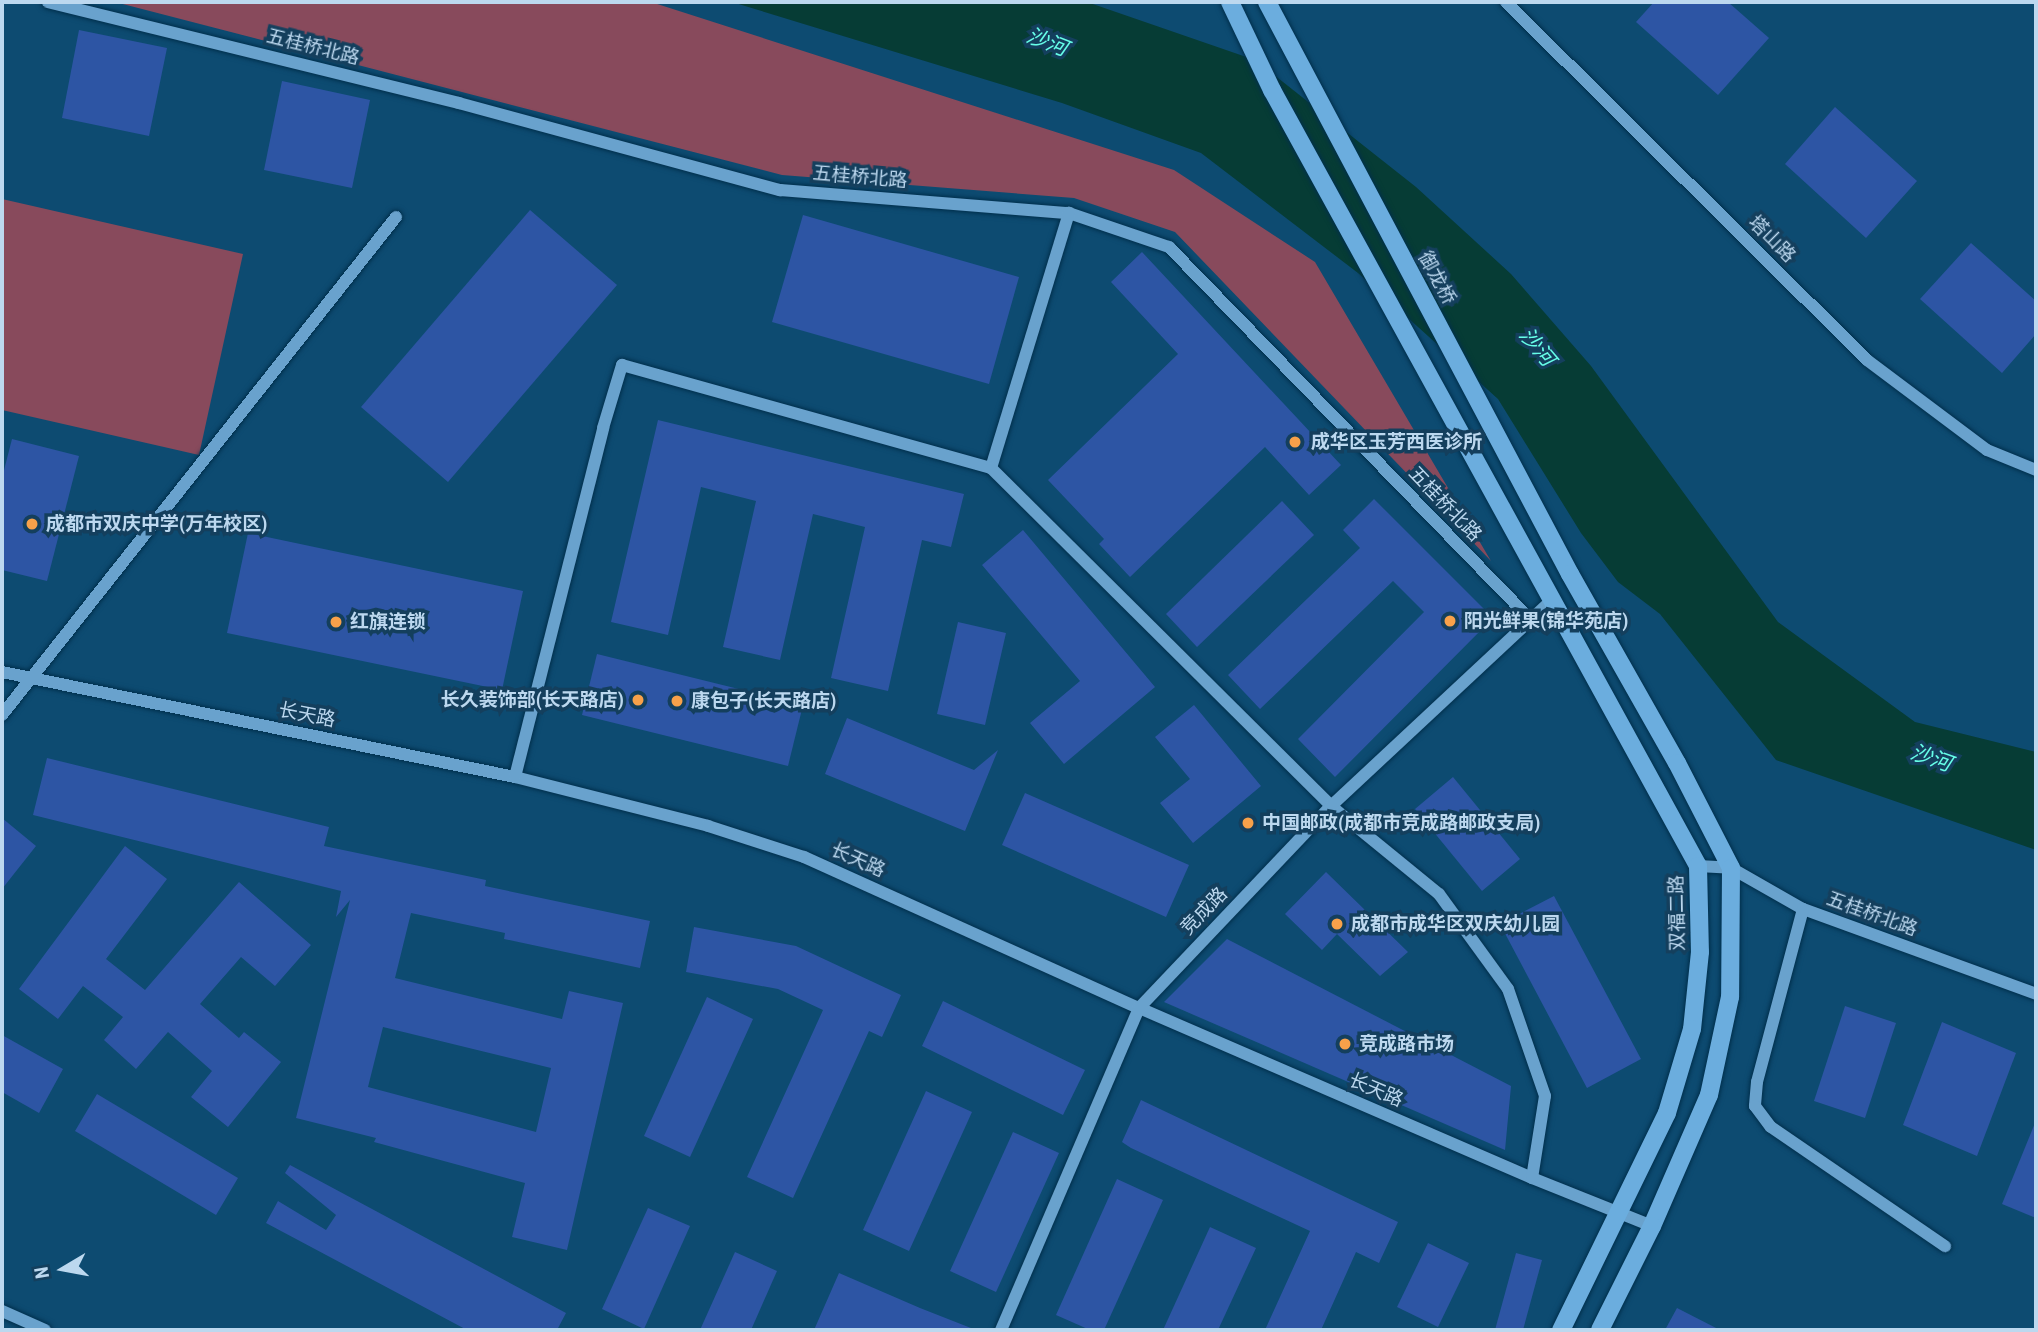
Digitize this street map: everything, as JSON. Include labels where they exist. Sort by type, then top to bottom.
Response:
[{"type":"main road","name":"双福二路","points":[[1230,2],[1272,90],[1504,518],[1698,866],[1700,952],[1692,1029],[1667,1113],[1561,1330]]},
{"type":"main road","name":"御龙桥","points":[[1267,2],[1570,574],[1677,763],[1731,868]]},
{"type":"main road","points":[[1600,1330],[1652,1226],[1709,1095],[1723,1041],[1730,997],[1731,868]]},
{"type":"street","name":"五桂桥北路","points":[[48,2],[459,103],[780,190],[1069,213],[1169,247],[1530,619]]},
{"type":"street","name":"塔山路","points":[[1506,2],[1867,360],[1987,450],[2036,470]]},
{"type":"street","points":[[991,468],[1069,213]]},
{"type":"street","points":[[2,715],[396,217]]},
{"type":"street","points":[[515,777],[603,428],[622,365],[991,468],[1331,806],[1439,894],[1508,989],[1545,1096],[1532,1178]]},
{"type":"street","name":"竞成路","points":[[1001,1330],[1139,1008],[1331,806],[1552,600]]},
{"type":"street","name":"长天路","points":[[2,672],[515,777],[708,826],[804,857],[1139,1008],[1532,1178],[1652,1226]]},
{"type":"street","name":"五桂桥北路","points":[[1698,866],[1731,868],[1803,909],[2036,994]]},
{"type":"street","points":[[1803,909],[1757,1082],[1755,1106],[1771,1127],[1945,1246]]},
{"type":"street","points":[[2,1311],[45,1330]]},
{"type":"shaded area","points":[[115,2],[651,2],[1174,170],[1315,262],[1491,561],[1175,232],[1074,198],[782,175]]},
{"type":"shaded area","points":[[2,199],[243,254],[199,455],[2,410]]},
{"type":"water","name":"沙河","points":[[732,2],[1087,2],[1255,60],[1416,187],[1511,274],[1591,366],[1778,622],[1915,722],[2036,752],[2036,850],[1776,760],[1660,614],[1618,582],[1581,533],[1498,399],[1358,273],[1201,153],[1062,103]]},
{"type":"building","points":[[1654,2],[1728,2],[1769,38],[1718,95],[1636,22]]},
{"type":"building","points":[[79,30],[167,48],[149,136],[62,118]]},
{"type":"building","points":[[282,81],[370,100],[352,188],[264,170]]},
{"type":"building","points":[[1835,107],[1917,181],[1866,238],[1785,164]]},
{"type":"building","points":[[530,210],[617,285],[448,482],[361,407]]},
{"type":"building","points":[[803,215],[1019,277],[989,384],[772,322]]},
{"type":"building","points":[[1971,243],[2036,301],[2036,334],[2002,373],[1920,299]]},
{"type":"building","points":[[1142,252],[1341,465],[1309,495],[1265,447],[1130,577],[1099,544],[1104,539],[1048,480],[1178,354],[1111,282]]},
{"type":"building","points":[[658,420],[964,494],[951,547],[922,540],[888,691],[831,678],[865,527],[813,514],[780,660],[723,647],[756,501],[701,487],[668,635],[611,622]]},
{"type":"building","name":"成都市双庆中学(万年校区)","points":[[12,439],[79,456],[47,581],[2,570],[2,478]]},
{"type":"building","points":[[1374,499],[1493,618],[1335,777],[1298,739],[1424,612],[1393,581],[1260,709],[1228,675],[1360,548],[1343,530]]},
{"type":"building","points":[[1282,501],[1314,535],[1197,647],[1166,614]]},
{"type":"building","points":[[1023,530],[1155,687],[1064,764],[1030,723],[1080,681],[982,565]]},
{"type":"building","points":[[248,533],[523,591],[502,690],[227,633]]},
{"type":"building","points":[[958,622],[1006,633],[985,725],[937,714]]},
{"type":"building","points":[[597,654],[803,705],[788,766],[582,715]]},
{"type":"building","points":[[1194,705],[1261,786],[1193,843],[1160,803],[1190,779],[1155,737]]},
{"type":"building","points":[[847,718],[974,770],[998,750],[965,831],[825,774]]},
{"type":"building","points":[[47,758],[329,827],[324,846],[486,880],[485,886],[650,921],[640,968],[504,939],[505,933],[411,913],[395,978],[562,1019],[569,991],[623,1003],[567,1250],[512,1237],[525,1183],[374,1142],[376,1138],[296,1118],[350,900],[336,917],[341,891],[33,815]],"holes":[[[383,1027],[551,1068],[536,1132],[368,1087]]]},
{"type":"building","points":[[1453,777],[1520,859],[1482,891],[1415,809]]},
{"type":"building","points":[[1025,793],[1189,865],[1166,917],[1002,845]]},
{"type":"building","points":[[2,818],[36,846],[2,889]]},
{"type":"building","points":[[125,846],[167,879],[106,959],[145,990],[239,882],[311,945],[275,986],[241,957],[200,1004],[239,1038],[244,1032],[281,1062],[228,1127],[191,1097],[212,1071],[168,1032],[136,1069],[104,1040],[123,1017],[83,986],[58,1019],[19,989]]},
{"type":"building","name":"成都市成华区双庆幼儿园","points":[[1326,872],[1408,952],[1380,976],[1337,934],[1322,950],[1285,914]]},
{"type":"building","points":[[1554,896],[1641,1059],[1587,1088],[1500,924]]},
{"type":"building","points":[[694,927],[796,946],[901,995],[882,1037],[869,1031],[793,1198],[747,1177],[823,1010],[778,989],[686,972]]},
{"type":"building","name":"竞成路市场","points":[[1227,939],[1511,1086],[1505,1150],[1164,1002]]},
{"type":"building","points":[[707,997],[753,1019],[690,1157],[644,1136]]},
{"type":"building","points":[[943,1001],[1085,1070],[1063,1115],[922,1046]]},
{"type":"building","points":[[1845,1006],[1896,1023],[1865,1118],[1814,1101]]},
{"type":"building","points":[[1942,1022],[2016,1053],[1977,1156],[1903,1125]]},
{"type":"building","points":[[2,1035],[63,1069],[39,1113],[2,1092]]},
{"type":"building","points":[[926,1091],[972,1112],[909,1251],[863,1230]]},
{"type":"building","points":[[97,1094],[238,1178],[216,1215],[75,1131]]},
{"type":"building","points":[[1141,1100],[1398,1222],[1379,1263],[1356,1252],[1321,1330],[1265,1330],[1310,1231],[1122,1142]]},
{"type":"building","points":[[2036,1123],[2036,1218],[2002,1204]]},
{"type":"building","points":[[1013,1132],[1059,1153],[996,1292],[950,1271]]},
{"type":"building","points":[[290,1165],[566,1313],[557,1330],[467,1330],[266,1223],[278,1201],[326,1230],[336,1215],[285,1173]]},
{"type":"building","points":[[1117,1179],[1163,1200],[1104,1330],[1090,1330],[1056,1315]]},
{"type":"building","points":[[648,1208],[690,1226],[644,1329],[602,1309]]},
{"type":"building","points":[[1210,1227],[1256,1248],[1218,1330],[1163,1330]]},
{"type":"building","points":[[1428,1243],[1469,1263],[1438,1327],[1397,1307]]},
{"type":"building","points":[[735,1252],[777,1271],[751,1330],[700,1330]]},
{"type":"building","points":[[1516,1253],[1542,1260],[1523,1330],[1495,1330]]},
{"type":"building","points":[[839,1273],[920,1308],[976,1330],[814,1330]]},
{"type":"building","points":[[1677,1308],[1720,1330],[1665,1330]]},
{"type":"place","name":"成华区玉芳西医诊所","points":[[1295,442]]},
{"type":"place","name":"成都市双庆中学(万年校区)","points":[[32,524]]},
{"type":"place","name":"阳光鲜果(锦华苑店)","points":[[1450,621]]},
{"type":"place","name":"红旗连锁","points":[[336,622]]},
{"type":"place","name":"长久装饰部(长天路店)","points":[[638,700]]},
{"type":"place","name":"康包子(长天路店)","points":[[677,701]]},
{"type":"place","name":"中国邮政(成都市竞成路邮政支局)","points":[[1248,823]]},
{"type":"place","name":"成都市成华区双庆幼儿园","points":[[1337,924]]},
{"type":"place","name":"竞成路市场","points":[[1345,1044]]}]
